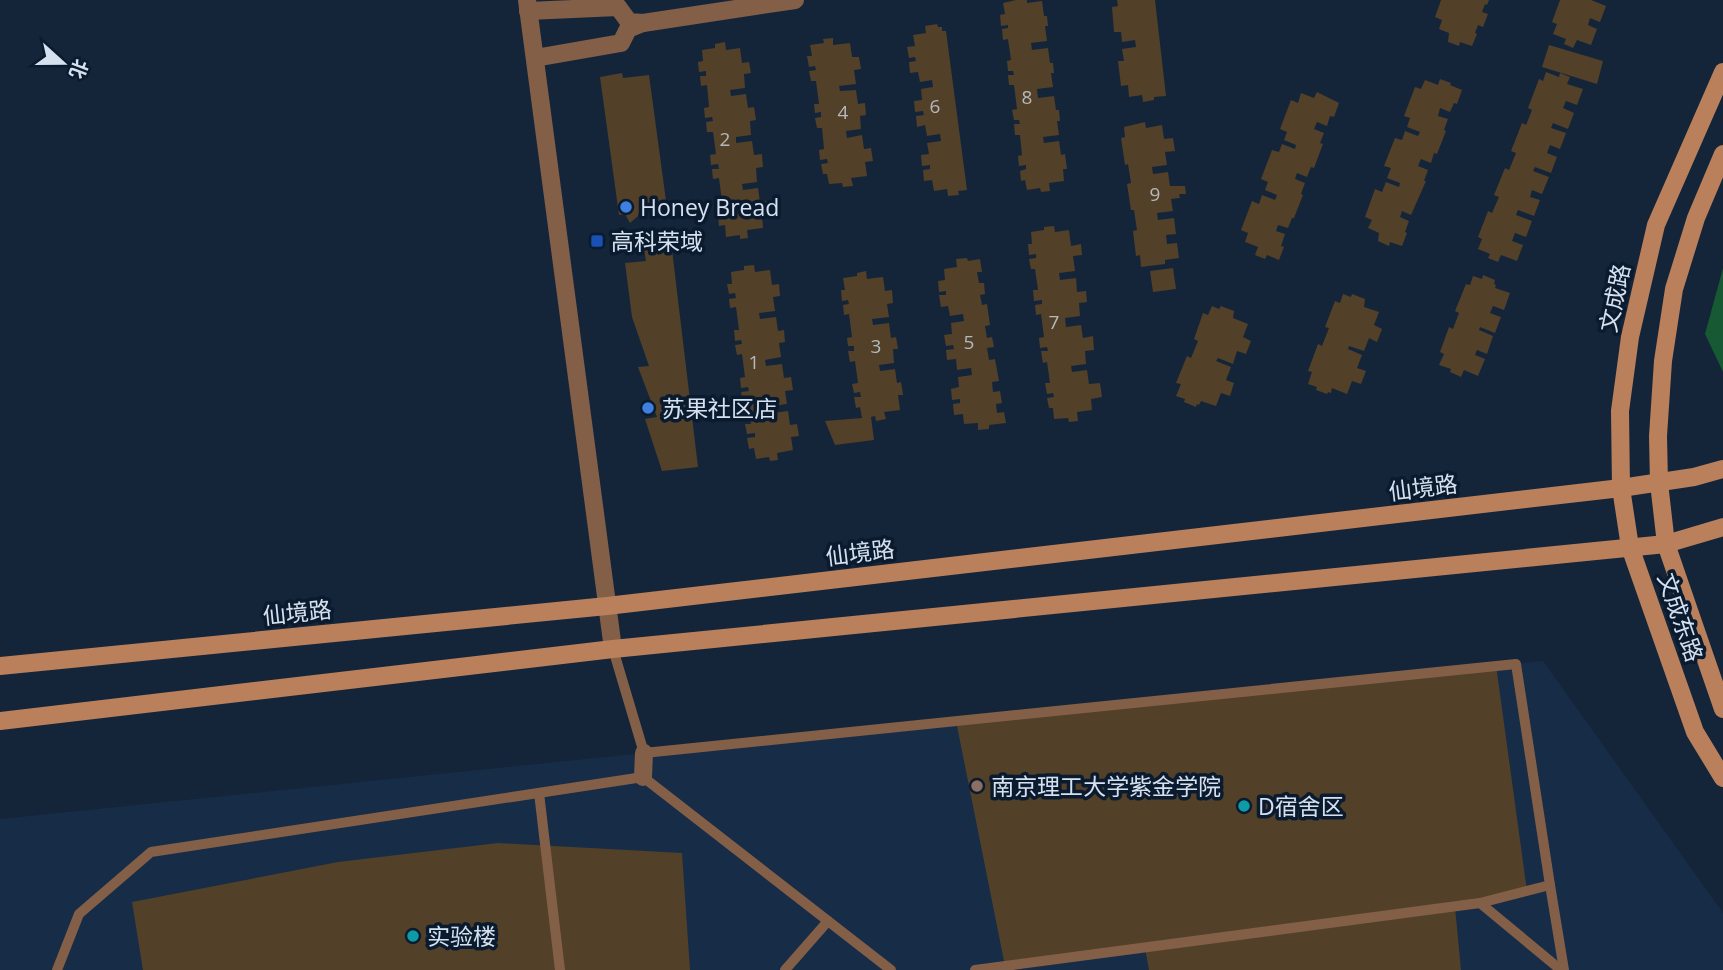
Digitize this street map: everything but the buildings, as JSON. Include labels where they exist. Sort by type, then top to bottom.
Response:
[{"type":"main road","name":"文成路","points":[[1630,547],[1620,488],[1620,411],[1630,337],[1656,225],[1723,72]]},
{"type":"main road","points":[[1666,544],[1659,483],[1658,436],[1663,361],[1674,289],[1696,218],[1723,154]]},
{"type":"main road","name":"仙境路","points":[[0,666],[607,606],[1620,488],[1694,477],[1723,468]]},
{"type":"main road","points":[[0,721],[613,649],[1666,544],[1723,527]]},
{"type":"main road","name":"文成东路","points":[[1666,544],[1723,709]]},
{"type":"main road","name":"文成东路","points":[[1630,547],[1695,733],[1723,778]]},
{"type":"street","points":[[613,649],[528,6],[618,7],[629,22],[643,23],[794,0]]},
{"type":"street","points":[[535,58],[621,43],[628,29],[643,23]]},
{"type":"street","points":[[643,777],[644,753]]},
{"type":"lane","points":[[613,649],[644,753],[1516,664],[1563,970]]},
{"type":"lane","points":[[57,970],[79,914],[151,852],[643,777],[891,970]]},
{"type":"lane","points":[[538,793],[560,970]]},
{"type":"lane","points":[[975,970],[1480,904],[1550,885]]},
{"type":"lane","points":[[1480,904],[1563,970]]},
{"type":"lane","points":[[785,970],[828,921]]},
{"type":"shaded area","name":"南京理工大学紫金学院","points":[[1543,661],[1723,913],[1723,970],[0,970],[0,819]]},
{"type":"green space","points":[[1723,268],[1723,372],[1705,334]]},
{"type":"place","name":"Honey Bread","points":[[626,207]]},
{"type":"place","name":"高科荣域","points":[[597,241]]},
{"type":"place","name":"苏果社区店","points":[[648,408]]},
{"type":"place","name":"南京理工大学紫金学院","points":[[977,786]]},
{"type":"place","name":"D宿舍区","points":[[1244,806]]},
{"type":"place","name":"实验楼","points":[[413,936]]}]
